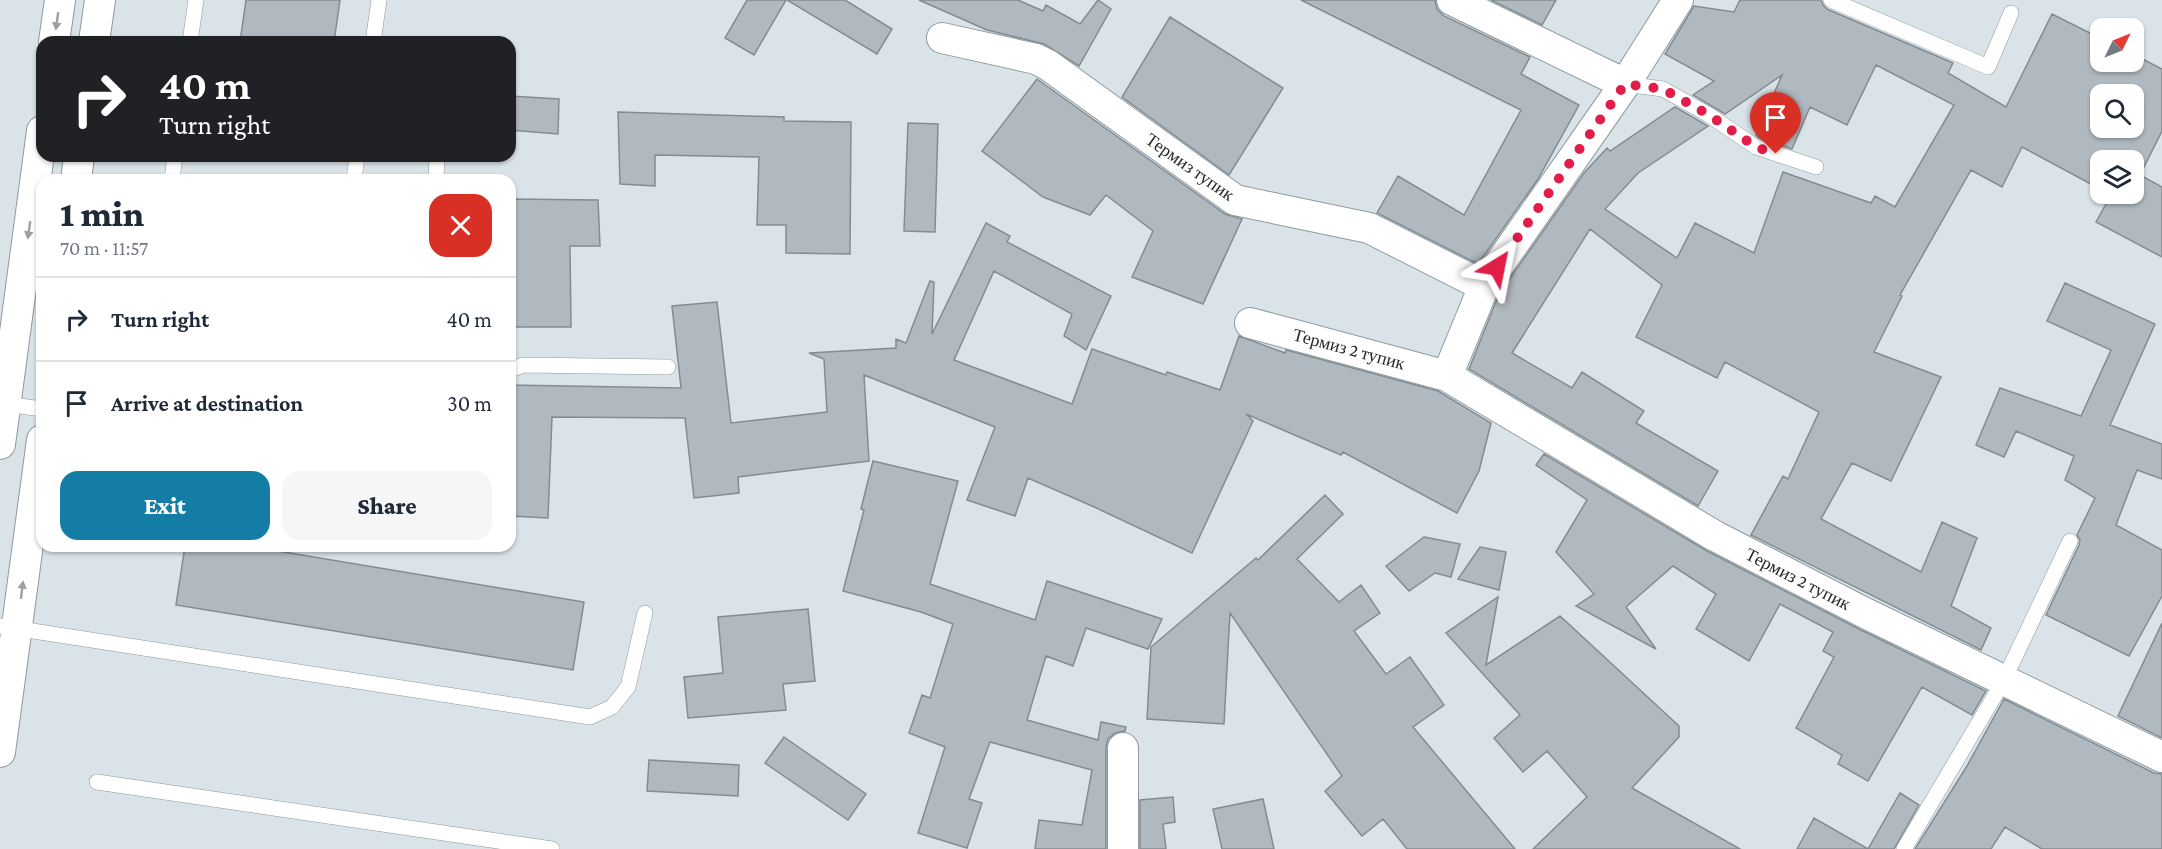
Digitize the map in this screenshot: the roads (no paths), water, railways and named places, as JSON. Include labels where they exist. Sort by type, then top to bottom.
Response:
[{"type":"street","points":[[55,36],[60,0]]},
{"type":"street","points":[[95,36],[100,0]]},
{"type":"street","points":[[1452,0],[1625,84]]},
{"type":"street","points":[[1447,376],[1484,286],[1625,84],[1678,0]]},
{"type":"street","name":"Термиз тупик","points":[[942,38],[1035,59],[1048,65],[1235,200],[1369,228],[1484,286]]},
{"type":"street","points":[[0,444],[36,174]]},
{"type":"street","name":"Термиз 2 тупик","points":[[1250,323],[1447,376],[1715,536],[1867,614],[2162,757]]},
{"type":"street","points":[[0,752],[9,627],[36,474]]},
{"type":"street","points":[[1123,849],[1124,748]]},
{"type":"lane","points":[[191,36],[196,0]]},
{"type":"lane","points":[[374,36],[379,0]]},
{"type":"lane","points":[[1831,0],[1988,67],[2011,13]]},
{"type":"lane","points":[[1625,84],[1663,89],[1709,115],[1756,147],[1816,167]]},
{"type":"lane","points":[[516,368],[524,365],[668,367]]},
{"type":"lane","points":[[5,404],[36,409]]},
{"type":"lane","points":[[1904,849],[2004,680],[2070,541]]},
{"type":"lane","points":[[9,627],[590,717],[612,707],[628,687],[645,613]]},
{"type":"lane","points":[[97,782],[552,849]]}]
